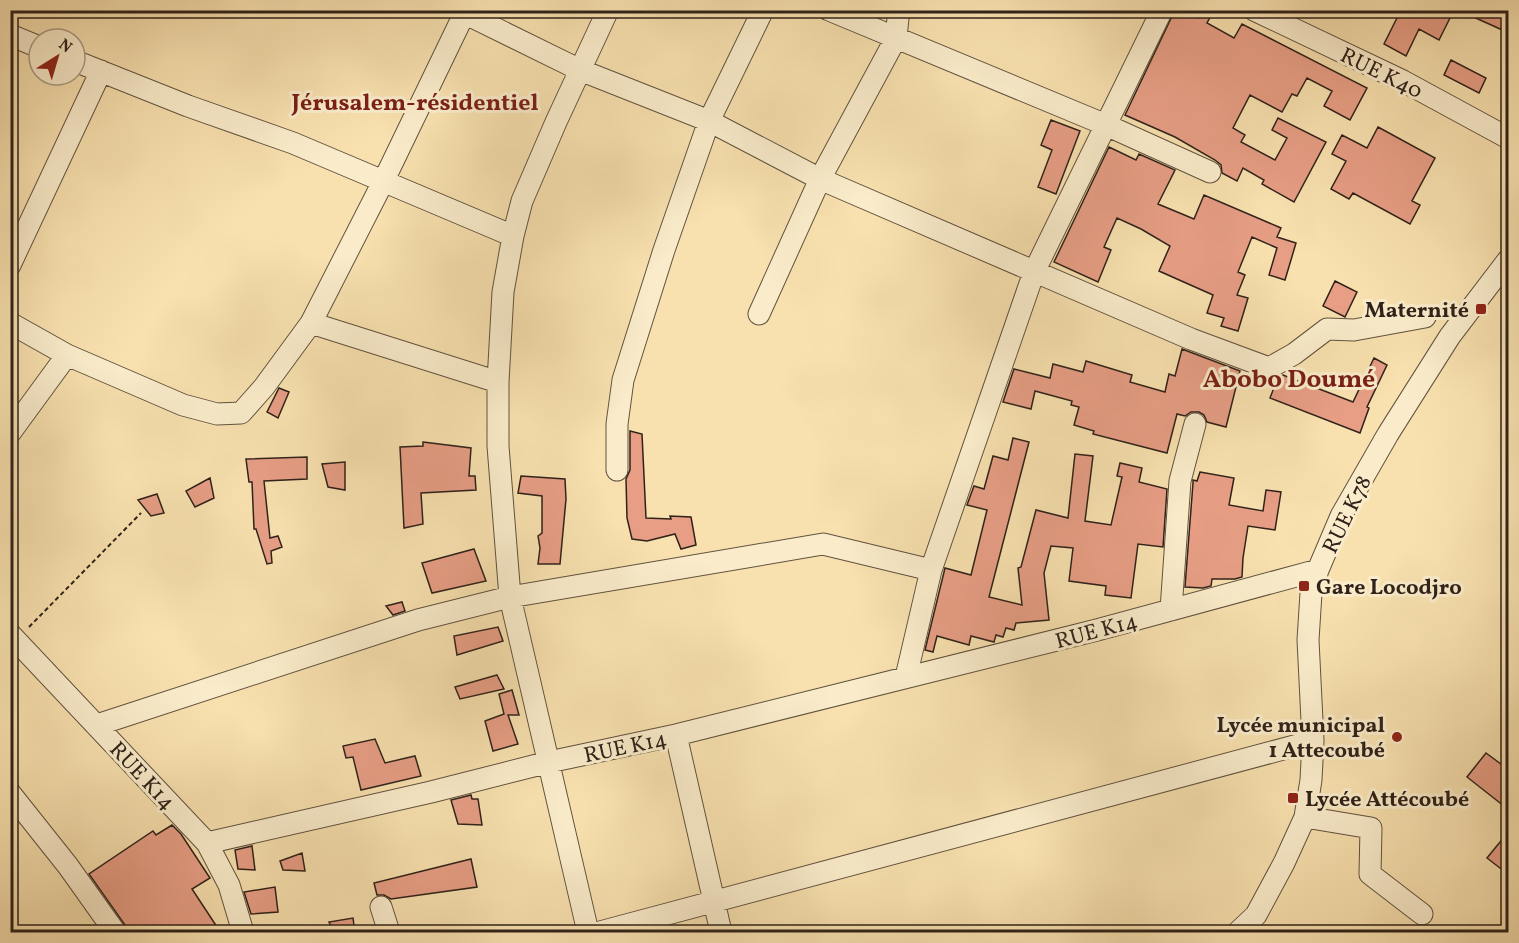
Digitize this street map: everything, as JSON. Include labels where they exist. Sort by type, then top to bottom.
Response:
[{"type":"street","points":[[588,933],[510,597],[498,446],[498,382],[503,292],[522,201],[608,10]]},
{"type":"street","points":[[617,470],[617,424],[623,380],[664,250],[710,121],[763,10]]},
{"type":"street","points":[[829,10],[1106,125],[1210,172]]},
{"type":"street","points":[[759,314],[820,179],[896,38],[900,10]]},
{"type":"street","points":[[906,677],[930,570],[1034,272],[1162,10]]},
{"type":"street","name":"RUE K40","points":[[1254,10],[1402,81],[1509,138]]},
{"type":"street","points":[[10,323],[67,355],[183,405],[217,414],[241,413],[264,387],[311,323],[384,180],[463,12],[580,70],[710,121],[820,179],[1191,339],[1269,368],[1294,354],[1327,329],[1354,330],[1425,317]]},
{"type":"street","points":[[10,35],[27,41]]},
{"type":"street","points":[[87,66],[188,106],[293,143],[513,236]]},
{"type":"street","points":[[10,265],[101,71]]},
{"type":"street","name":"RUE K78","points":[[1238,933],[1256,915],[1284,864],[1305,817],[1311,780],[1313,741],[1308,640],[1311,594],[1318,570],[1341,516],[1388,434],[1450,336],[1509,260]]},
{"type":"street","points":[[311,323],[498,382]]},
{"type":"street","points":[[10,433],[67,355]]},
{"type":"street","points":[[1171,610],[1180,480],[1195,424]]},
{"type":"street","points":[[97,725],[418,620],[510,597],[823,544],[930,570]]},
{"type":"street","name":"RUE K14","points":[[13,637],[207,843],[431,792],[549,762],[676,735],[1171,610],[1318,570]]},
{"type":"street","points":[[676,735],[721,933]]},
{"type":"street","points":[[600,933],[1313,741]]},
{"type":"street","points":[[10,793],[68,866],[115,933]]},
{"type":"street","points":[[1305,817],[1371,828],[1370,874],[1422,914]]},
{"type":"street","points":[[207,843],[229,885],[243,933]]},
{"type":"street","points":[[381,907],[389,933]]},
{"type":"path","points":[[13,637],[141,513]]},
{"type":"building","points":[[1175,10],[1183,10],[1198,18],[1202,10],[1214,10],[1207,23],[1234,38],[1242,24],[1367,88],[1350,120],[1324,106],[1332,91],[1307,78],[1297,96],[1292,94],[1282,112],[1250,95],[1233,128],[1245,135],[1241,142],[1275,160],[1287,138],[1272,130],[1278,118],[1326,142],[1294,202],[1262,184],[1264,180],[1243,168],[1237,181],[1222,173],[1221,165],[1215,160],[1175,137],[1125,115]]},
{"type":"building","points":[[1401,10],[1454,10],[1439,40],[1419,29],[1406,56],[1384,44]]},
{"type":"building","points":[[1458,10],[1509,10],[1509,33]]},
{"type":"building","points":[[1451,60],[1486,78],[1479,93],[1444,75]]},
{"type":"building","points":[[1051,120],[1080,131],[1056,194],[1038,187],[1052,150],[1041,145]]},
{"type":"building","points":[[1378,127],[1435,158],[1412,201],[1420,205],[1410,224],[1353,193],[1349,199],[1331,189],[1346,161],[1332,154],[1342,135],[1367,148]]},
{"type":"building","points":[[1109,147],[1136,160],[1139,154],[1175,170],[1158,204],[1194,219],[1204,195],[1281,228],[1277,237],[1296,243],[1285,280],[1269,275],[1277,248],[1252,237],[1238,272],[1245,275],[1237,295],[1248,298],[1238,331],[1221,326],[1224,318],[1207,313],[1213,295],[1159,271],[1170,246],[1117,218],[1104,247],[1111,250],[1098,282],[1054,262]]},
{"type":"building","points":[[1335,281],[1357,292],[1345,317],[1323,306]]},
{"type":"building","points":[[1182,349],[1240,371],[1226,427],[1207,422],[1204,415],[1199,412],[1191,412],[1185,416],[1177,414],[1167,453],[1093,434],[1094,431],[1074,425],[1079,407],[1071,405],[1072,401],[1035,391],[1031,409],[1003,402],[1014,369],[1050,378],[1053,364],[1083,372],[1086,361],[1132,375],[1130,382],[1165,392],[1169,374],[1175,376]]},
{"type":"building","points":[[1374,358],[1387,365],[1367,407],[1369,408],[1360,433],[1270,398],[1278,377],[1283,375],[1353,402]]},
{"type":"building","points":[[279,388],[289,392],[278,418],[267,412]]},
{"type":"building","points":[[630,431],[642,434],[646,518],[691,517],[696,545],[681,549],[675,534],[647,541],[632,539],[627,518],[626,479],[630,470]]},
{"type":"building","points":[[1013,438],[1029,442],[989,597],[1022,605],[1018,568],[1021,567],[1036,510],[1068,518],[1075,454],[1093,456],[1085,521],[1111,525],[1122,477],[1117,476],[1120,463],[1142,468],[1139,482],[1167,489],[1163,547],[1138,544],[1131,598],[1105,595],[1106,586],[1069,581],[1073,548],[1051,546],[1044,573],[1049,620],[1016,623],[1014,630],[1006,628],[1003,637],[996,635],[994,642],[971,636],[969,645],[937,636],[933,652],[925,650],[945,568],[971,575],[987,510],[967,505],[974,486],[984,489],[993,456],[1008,460]]},
{"type":"building","points":[[423,442],[471,448],[469,476],[475,476],[476,490],[421,493],[423,524],[404,528],[400,447],[423,446]]},
{"type":"building","points":[[307,457],[307,479],[264,481],[270,538],[278,536],[282,547],[271,551],[272,563],[267,564],[256,529],[254,529],[252,482],[249,482],[246,459]]},
{"type":"building","points":[[345,462],[345,490],[328,487],[322,464]]},
{"type":"building","points":[[1200,472],[1234,478],[1229,505],[1263,511],[1266,490],[1281,492],[1275,530],[1248,526],[1242,577],[1212,579],[1211,586],[1203,588],[1185,587],[1193,480],[1197,481]]},
{"type":"building","points":[[521,476],[565,479],[566,499],[560,564],[538,564],[540,548],[538,536],[542,533],[542,496],[518,493]]},
{"type":"building","points":[[210,478],[214,498],[195,507],[186,491]]},
{"type":"building","points":[[157,494],[164,513],[151,516],[138,500]]},
{"type":"building","points":[[474,549],[486,581],[432,593],[422,563]]},
{"type":"building","points":[[402,602],[405,611],[393,615],[386,606]]},
{"type":"building","points":[[498,627],[503,641],[457,655],[454,636]]},
{"type":"building","points":[[497,675],[504,689],[460,699],[455,687]]},
{"type":"building","points":[[512,690],[519,715],[508,715],[518,744],[493,751],[485,721],[504,714],[499,694]]},
{"type":"building","points":[[375,739],[385,763],[415,756],[421,776],[361,790],[353,757],[346,758],[343,746]]},
{"type":"building","points":[[1486,753],[1509,770],[1509,810],[1467,777]]},
{"type":"building","points":[[471,795],[472,799],[478,799],[482,825],[458,824],[451,800]]},
{"type":"building","points":[[172,825],[181,834],[210,878],[192,889],[221,933],[127,933],[125,925],[89,874],[153,831],[156,835]]},
{"type":"building","points":[[1509,831],[1509,875],[1487,858]]},
{"type":"building","points":[[252,846],[255,870],[238,869],[235,850]]},
{"type":"building","points":[[302,853],[305,871],[283,870],[280,861]]},
{"type":"building","points":[[471,859],[477,887],[391,899],[384,895],[377,895],[374,883]]},
{"type":"building","points":[[275,887],[278,912],[251,914],[244,892]]},
{"type":"building","points":[[353,918],[355,933],[334,933],[329,922]]},
{"type":"place","name":"Maternité","points":[[1481,309]]},
{"type":"place","name":"Gare Locodjro","points":[[1304,586]]},
{"type":"place","name":"Lycée municipal 1 Attecoubé","points":[[1397,737]]},
{"type":"place","name":"Lycée Attécoubé","points":[[1293,798]]},
{"type":"district","name":"Jérusalem-résidentiel","points":[[415,102]]},
{"type":"district","name":"Abobo Doumé","points":[[1289,378]]}]
